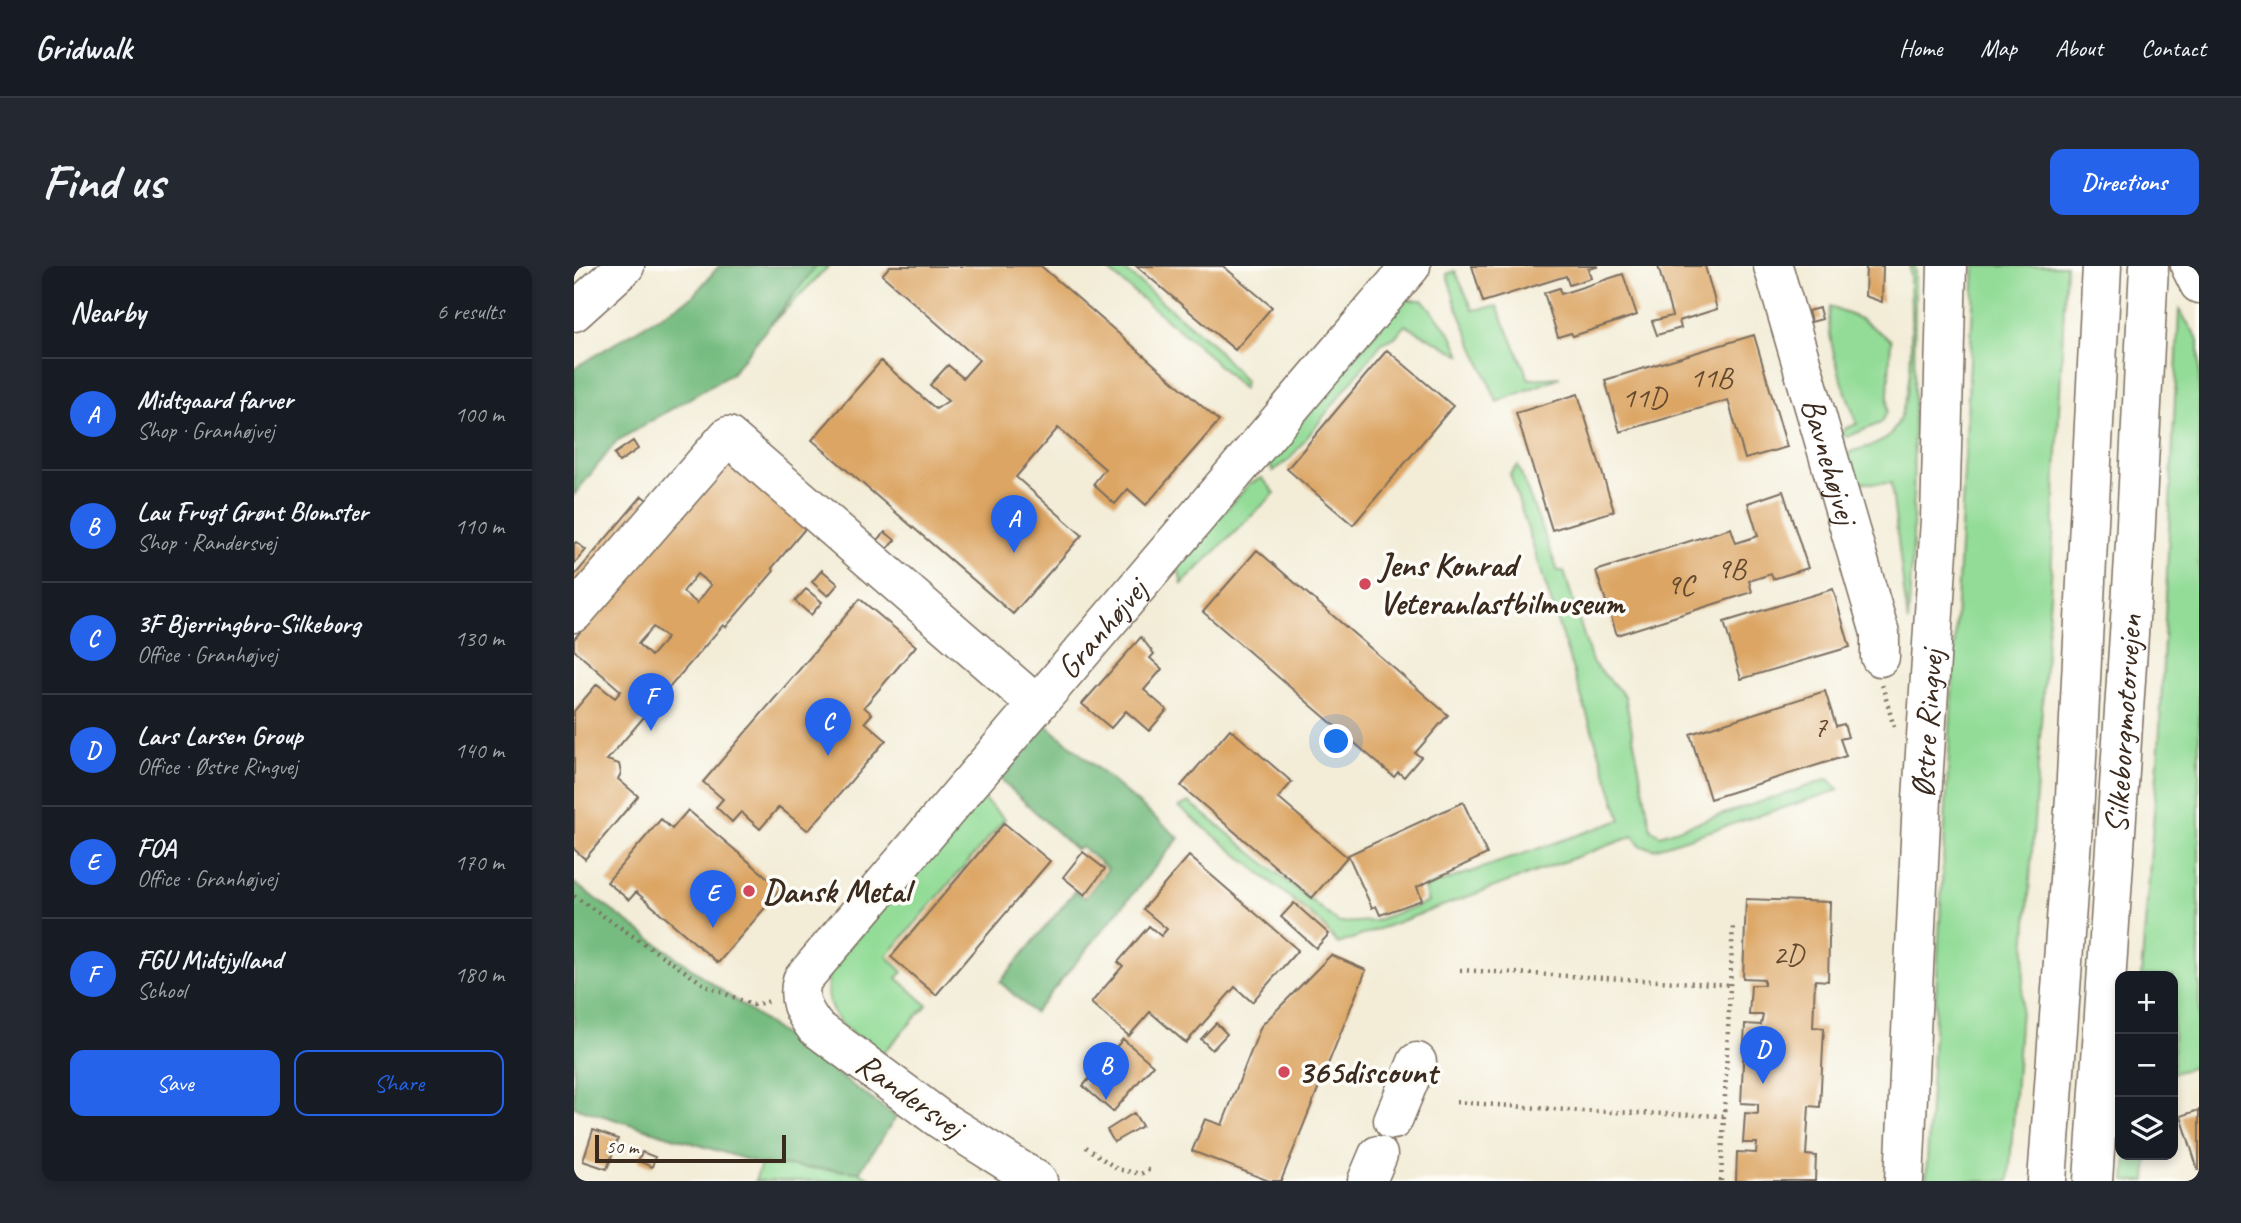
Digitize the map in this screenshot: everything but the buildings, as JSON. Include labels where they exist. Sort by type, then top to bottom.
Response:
[{"type":"main road","points":[[574,312],[625,266]]},
{"type":"main road","name":"Granhøjvej","points":[[799,994],[802,980],[810,968],[1411,266]]},
{"type":"main road","name":"Bavnehøjvej","points":[[1773,266],[1880,633],[1880,656]]},
{"type":"main road","name":"Østre Ringvej","points":[[1905,1181],[1923,778],[1940,520],[1947,266]]},
{"type":"main road","name":"Silkeborgmotorvejen","points":[[2047,1181],[2075,797],[2102,266]]},
{"type":"main road","name":"Silkeborgmotorvejen","points":[[2093,1181],[2135,543],[2149,266]]},
{"type":"main road","points":[[2190,266],[2199,284]]},
{"type":"main road","points":[[574,613],[728,436],[1036,704]]},
{"type":"main road","name":"Randersvej","points":[[799,994],[804,1012],[815,1027],[941,1120],[1038,1181]]},
{"type":"main road","points":[[1393,1120],[1418,1062]]},
{"type":"path","points":[[574,896],[708,987],[753,1006],[799,994]]},
{"type":"path","points":[[1721,1181],[1733,923]]},
{"type":"path","points":[[1460,970],[1732,985]]},
{"type":"path","points":[[1456,1102],[1581,1111],[1726,1116]]},
{"type":"path","points":[[1086,1147],[1117,1169],[1141,1174],[1150,1169]]},
{"type":"green space","points":[[719,266],[816,266],[731,374],[617,441],[574,495],[574,368],[692,297]]},
{"type":"green space","points":[[816,266],[829,266],[771,324]]},
{"type":"green space","points":[[1103,266],[1120,266],[1212,344],[1245,381],[1243,389],[1203,350]]},
{"type":"green space","points":[[1910,266],[1915,266],[1913,543],[1908,623],[1891,483],[1858,480],[1845,465],[1850,452],[1877,444],[1890,435],[1899,420],[1909,378],[1911,354]]},
{"type":"green space","points":[[1975,266],[2066,266],[2051,580],[2009,1181],[1926,1181]]},
{"type":"green space","points":[[1455,271],[1473,310],[1497,306],[1529,379],[1560,377],[1497,402],[1456,305],[1447,274]]},
{"type":"green space","points":[[1402,300],[1423,300],[1452,335],[1461,355],[1405,325],[1395,337],[1382,343],[1289,460],[1273,471],[1268,462]]},
{"type":"green space","points":[[1830,307],[1861,319],[1891,340],[1887,412],[1881,423],[1847,437],[1840,434],[1844,429],[1857,424],[1833,350]]},
{"type":"green space","points":[[2179,310],[2199,340],[2199,1066],[2178,1072],[2178,971],[2141,971],[2159,749]]},
{"type":"green space","points":[[1518,466],[1558,571],[1564,571],[1592,662],[1625,696],[1651,829],[1660,835],[1829,779],[1839,790],[1654,849],[1641,846],[1634,836],[1338,944],[1321,923],[1179,807],[1189,802],[1339,923],[1374,921],[1428,902],[1424,888],[1621,820],[1510,474]]},
{"type":"green space","points":[[1262,478],[1275,493],[1182,584],[1177,564],[1250,483]]},
{"type":"green space","points":[[1043,722],[1179,838],[1034,1013],[1000,982],[1075,891],[1085,898],[1108,869],[1082,847],[1076,850],[1000,779]]},
{"type":"green space","points":[[980,796],[1005,819],[887,956],[903,972],[897,978],[927,1005],[880,1056],[847,1029],[833,1011],[829,1000],[829,970]]},
{"type":"green space","points":[[574,883],[896,1117],[859,1172],[761,1164],[574,1107]]},
{"type":"green space","points":[[2127,1160],[2148,1160],[2146,1181],[2125,1181]]},
{"type":"green space","points":[[761,1164],[859,1172],[875,1181],[755,1181]]},
{"type":"place","name":"Midtgaard farver","points":[[1014,553]]},
{"type":"place","name":"Jens Konrad Veteranlastbilmuseum","points":[[1365,584]]},
{"type":"place","name":"FGU Midtjylland","points":[[651,731]]},
{"type":"place","name":"3F Bjerringbro-Silkeborg","points":[[828,756]]},
{"type":"place","name":"Dansk Metal","points":[[749,891]]},
{"type":"place","name":"FOA","points":[[713,928]]},
{"type":"place","name":"365discount","points":[[1284,1072]]},
{"type":"place","name":"Lars Larsen Group","points":[[1763,1084]]},
{"type":"place","name":"Lau Frugt Grønt Blomster","points":[[1106,1100]]}]
